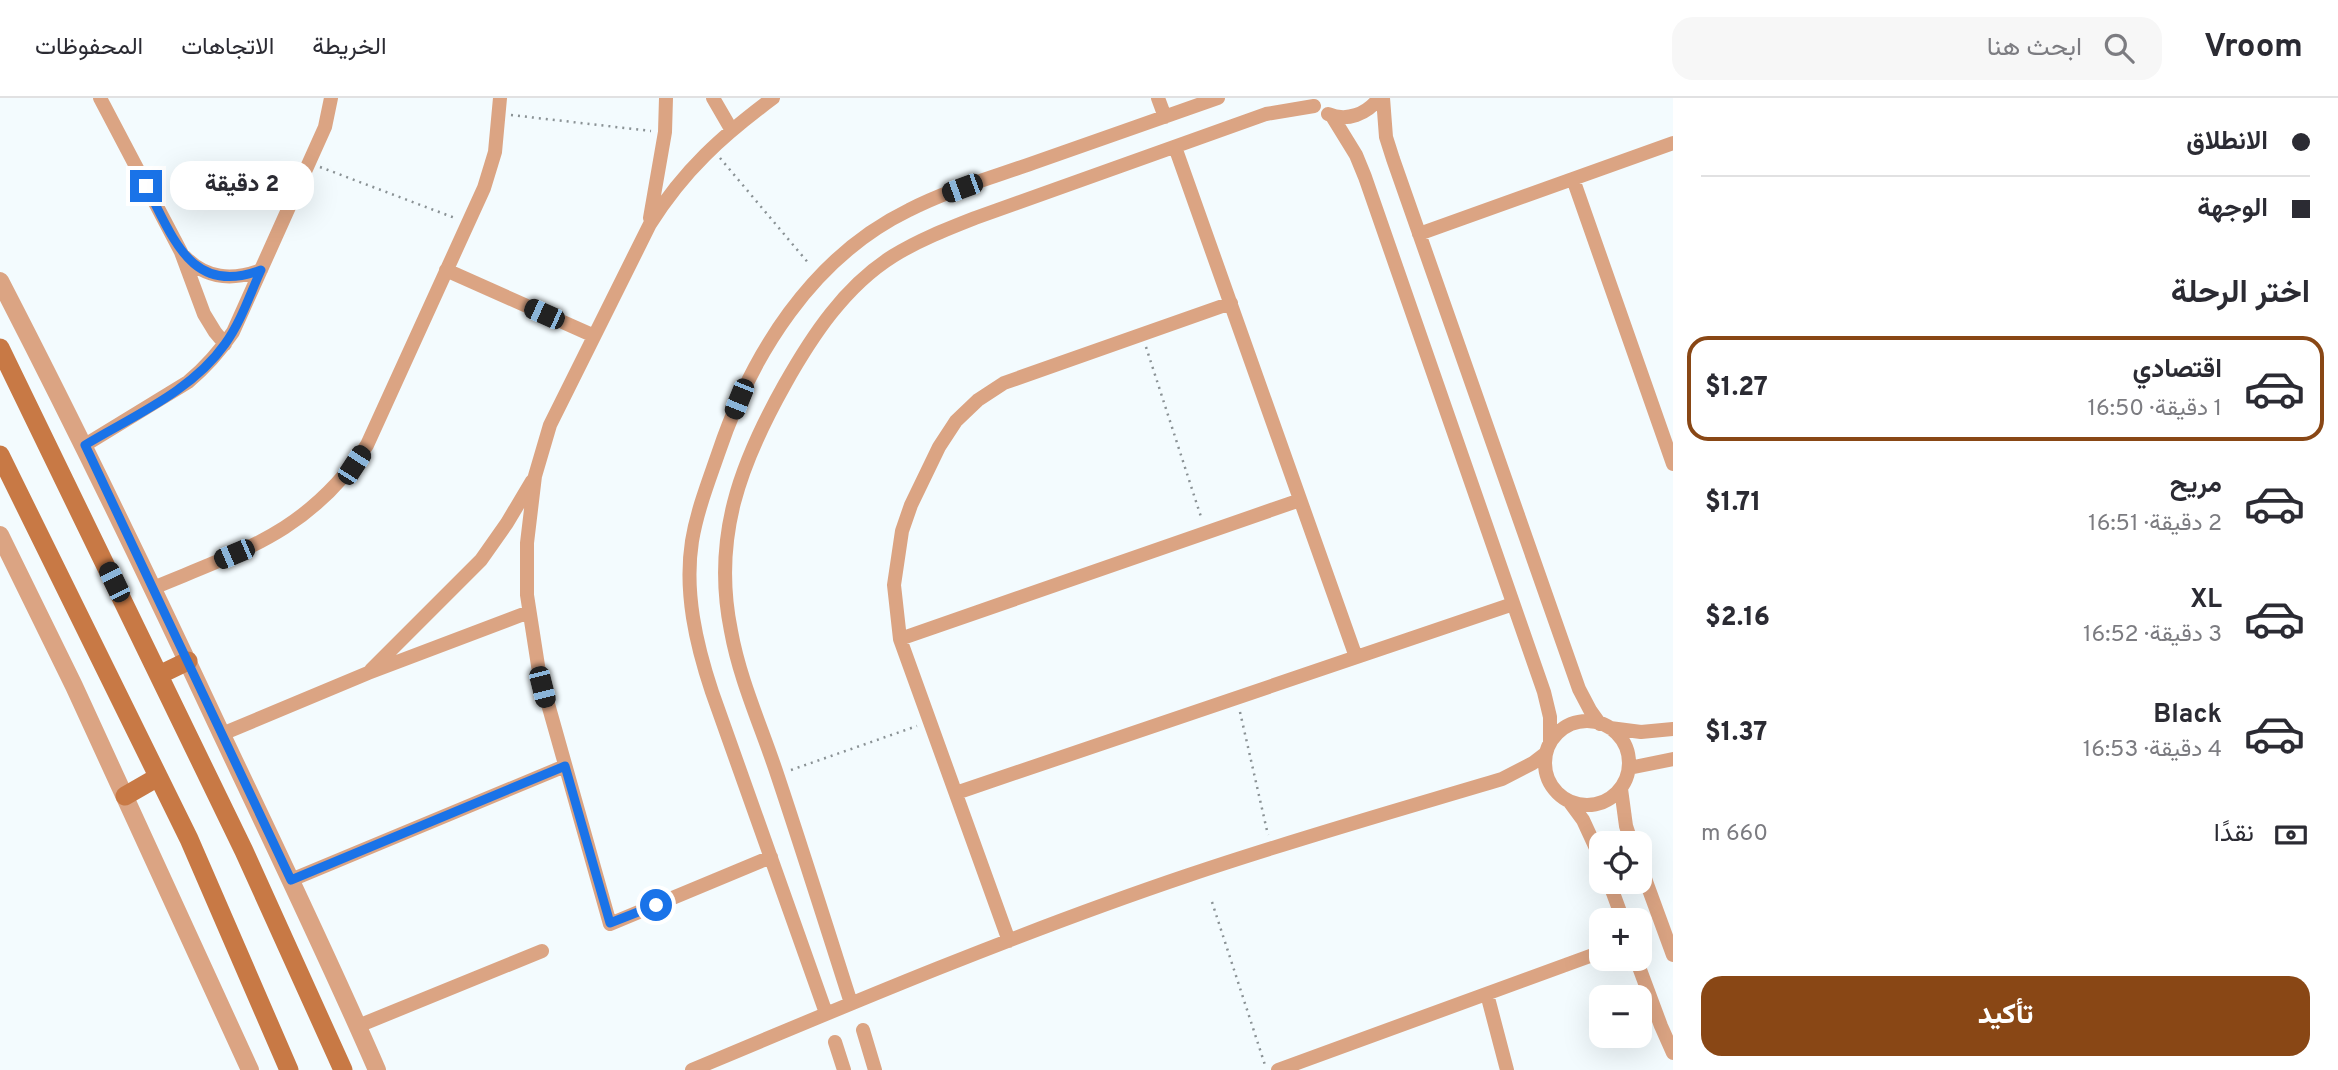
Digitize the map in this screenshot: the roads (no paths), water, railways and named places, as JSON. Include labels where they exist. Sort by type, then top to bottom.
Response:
[{"type":"main road","points":[[0,348],[244,851],[343,1070]]},
{"type":"main road","points":[[0,455],[189,839],[289,1070]]},
{"type":"main road","points":[[159,675],[188,662]]},
{"type":"main road","points":[[125,796],[159,777]]},
{"type":"street","points":[[100,98],[181,252],[204,314],[225,344]]},
{"type":"street","points":[[85,445],[188,382],[202,371],[225,344],[233,332],[325,127],[331,98]]},
{"type":"street","points":[[153,589],[284,530],[312,509],[338,484],[367,445],[484,188],[495,152],[500,98]]},
{"type":"street","points":[[650,224],[665,132],[666,98]]},
{"type":"street","points":[[713,98],[731,129]]},
{"type":"street","points":[[771,857],[610,923],[541,682],[529,612],[527,543],[535,475],[550,425],[650,224],[667,196],[711,147],[773,98]]},
{"type":"street","points":[[1158,98],[1165,117]]},
{"type":"street","points":[[826,1013],[700,655],[692,616],[692,542],[703,497],[739,399],[777,330],[800,298],[856,243],[881,226],[916,206],[962,188],[1218,98]]},
{"type":"street","points":[[1332,116],[1347,117],[1362,113],[1381,98]]},
{"type":"street","points":[[1381,98],[1386,137],[1580,688],[1586,703],[1625,745],[1629,768],[1620,789],[1612,796],[1591,805],[1569,801]]},
{"type":"street","points":[[851,1003],[778,774],[742,674],[730,630],[725,584],[727,538],[735,493],[758,433],[800,358],[825,320],[856,285],[892,257],[932,235],[975,218],[1266,114],[1311,102],[1332,116],[1356,155],[1365,177],[1548,705],[1547,776],[1552,787],[1569,801],[1589,833]]},
{"type":"street","points":[[1419,234],[1673,143]]},
{"type":"street","points":[[1175,147],[1356,657]]},
{"type":"street","points":[[1573,179],[1673,464]]},
{"type":"street","points":[[181,252],[193,265],[209,274],[226,278],[261,270]]},
{"type":"street","points":[[446,270],[593,335]]},
{"type":"street","points":[[0,281],[85,445],[291,880],[377,1070]]},
{"type":"street","points":[[1009,941],[900,639],[894,585],[902,531],[916,493],[939,447],[956,421],[978,400],[1004,383],[1231,303]]},
{"type":"street","points":[[368,673],[481,559],[507,523],[535,475]]},
{"type":"street","points":[[900,639],[1300,500]]},
{"type":"street","points":[[0,535],[125,796],[250,1070]]},
{"type":"street","points":[[956,793],[1513,604]]},
{"type":"street","points":[[222,734],[368,673],[529,612]]},
{"type":"street","points":[[692,1070],[851,1003],[1125,897],[1502,779],[1518,772],[1548,748],[1566,727],[1589,721],[1642,732],[1673,729]]},
{"type":"street","points":[[1629,768],[1673,759]]},
{"type":"street","points":[[291,880],[565,766]]},
{"type":"street","points":[[1620,789],[1627,831]]},
{"type":"street","points":[[1651,894],[1673,955]]},
{"type":"street","points":[[358,1026],[542,951]]},
{"type":"street","points":[[1278,1070],[1589,956]]},
{"type":"street","points":[[1640,971],[1673,1053]]},
{"type":"street","points":[[1487,994],[1507,1070]]},
{"type":"street","points":[[863,1030],[875,1070]]},
{"type":"street","points":[[835,1042],[844,1070]]}]
